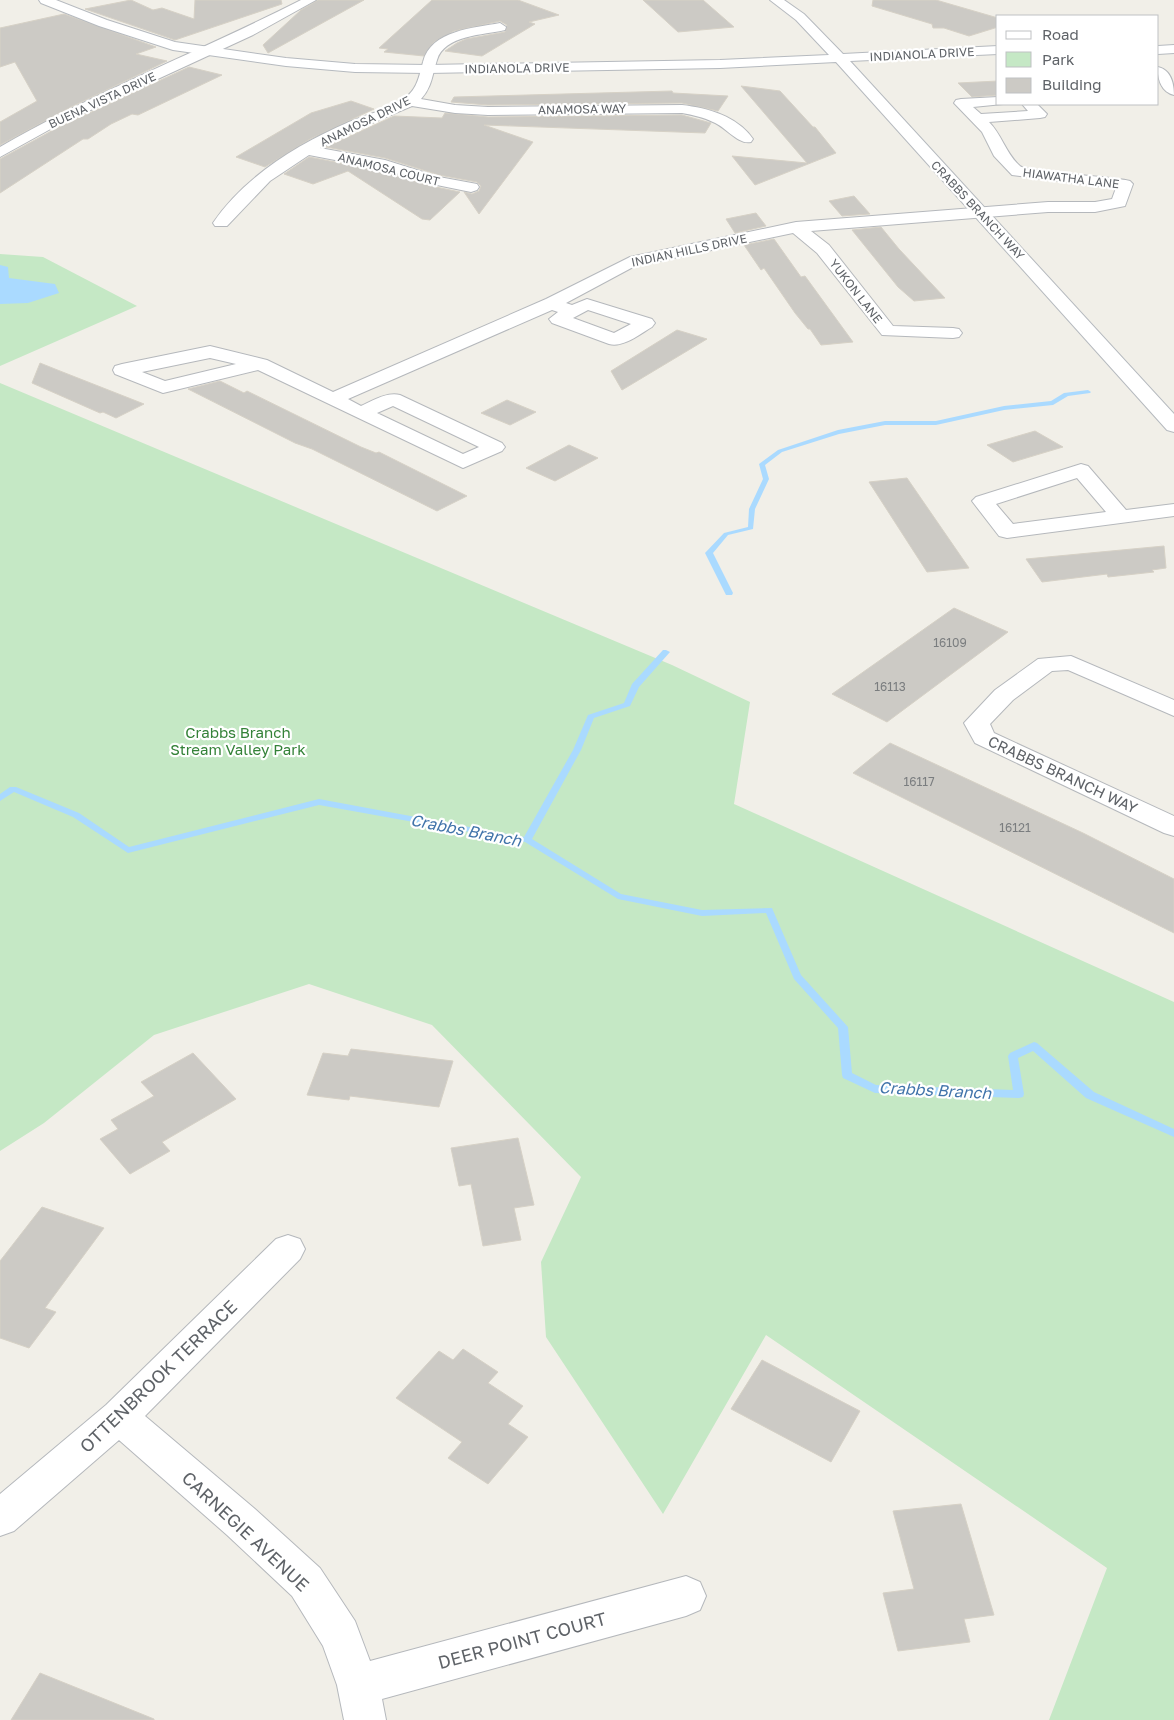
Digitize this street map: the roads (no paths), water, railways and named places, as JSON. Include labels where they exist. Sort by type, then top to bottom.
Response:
[{"type":"street","name":"INDIANOLA DRIVE","points":[[46,0],[103,23],[165,43],[206,51],[306,64],[355,68],[428,69],[720,64],[996,50]]},
{"type":"street","name":"BUENA VISTA DRIVE","points":[[0,153],[51,123],[310,0]]},
{"type":"street","name":"CRABBS BRANCH WAY","points":[[776,0],[800,18],[840,58],[1174,426]]},
{"type":"street","name":"ANAMOSA DRIVE","points":[[221,222],[247,193],[271,172],[348,127],[410,101],[425,87],[428,69],[435,50],[444,43],[458,37],[500,26]]},
{"type":"street","points":[[1159,50],[1174,49]]},
{"type":"street","points":[[1159,72],[1174,91]]},
{"type":"street","name":"ANAMOSA WAY","points":[[410,101],[455,109],[488,111],[672,108],[693,110],[719,117],[736,128],[746,139]]},
{"type":"street","name":"HIAWATHA LANE","points":[[982,213],[1048,207],[1095,207],[1118,203],[1125,184],[1017,172],[1002,156],[988,130],[961,103],[996,101]]},
{"type":"street","points":[[977,118],[1040,114],[1031,105]]},
{"type":"street","name":"ANAMOSA COURT","points":[[307,150],[385,165],[437,181],[471,187]]},
{"type":"street","points":[[1017,172],[1048,207]]},
{"type":"street","name":"INDIAN HILLS DRIVE","points":[[334,398],[552,304],[630,262],[796,227],[982,213]]},
{"type":"street","name":"YUKON LANE","points":[[796,227],[823,250],[888,331],[953,333]]},
{"type":"street","points":[[552,304],[573,312]]},
{"type":"street","points":[[260,364],[163,386],[122,370],[210,352],[260,364],[334,398],[463,462],[495,447],[393,400],[363,412]]},
{"type":"street","points":[[1121,517],[1080,470],[983,501],[1007,531],[1121,517],[1174,510]]},
{"type":"street","name":"CRABBS BRANCH WAY","points":[[1174,709],[1071,663],[1046,664],[1004,695],[976,723],[984,738],[1174,827]]},
{"type":"street","name":"OTTENBROOK TERRACE","points":[[0,1518],[119,1417],[288,1249]]},
{"type":"street","name":"CARNEGIE AVENUE","points":[[119,1417],[242,1522],[306,1582],[340,1635],[362,1702]]},
{"type":"street","name":"DEER POINT COURT","points":[[362,1702],[686,1596]]},
{"type":"water","points":[[0,265],[8,267],[9,278],[55,284],[59,293],[28,303],[0,304]]},
{"type":"waterway","points":[[729,593],[709,553],[726,534],[751,528],[752,509],[766,479],[762,464],[780,451],[838,432],[885,423],[936,423],[1004,408],[1053,403],[1066,394],[1088,392]]},
{"type":"waterway","points":[[527,840],[577,750],[591,717],[627,704],[635,686],[666,652]]},
{"type":"waterway","name":"Crabbs Branch","points":[[0,798],[13,789],[76,815],[128,850],[319,802],[527,840]]},
{"type":"waterway","name":"Crabbs Branch","points":[[527,840],[618,896],[702,913],[769,910],[797,977],[843,1027],[847,1075],[875,1089],[1019,1094],[1013,1056],[1034,1046],[1090,1095],[1174,1133]]},
{"type":"park label","name":"Crabbs Branch Stream Valley Park","points":[[238,740]]}]
